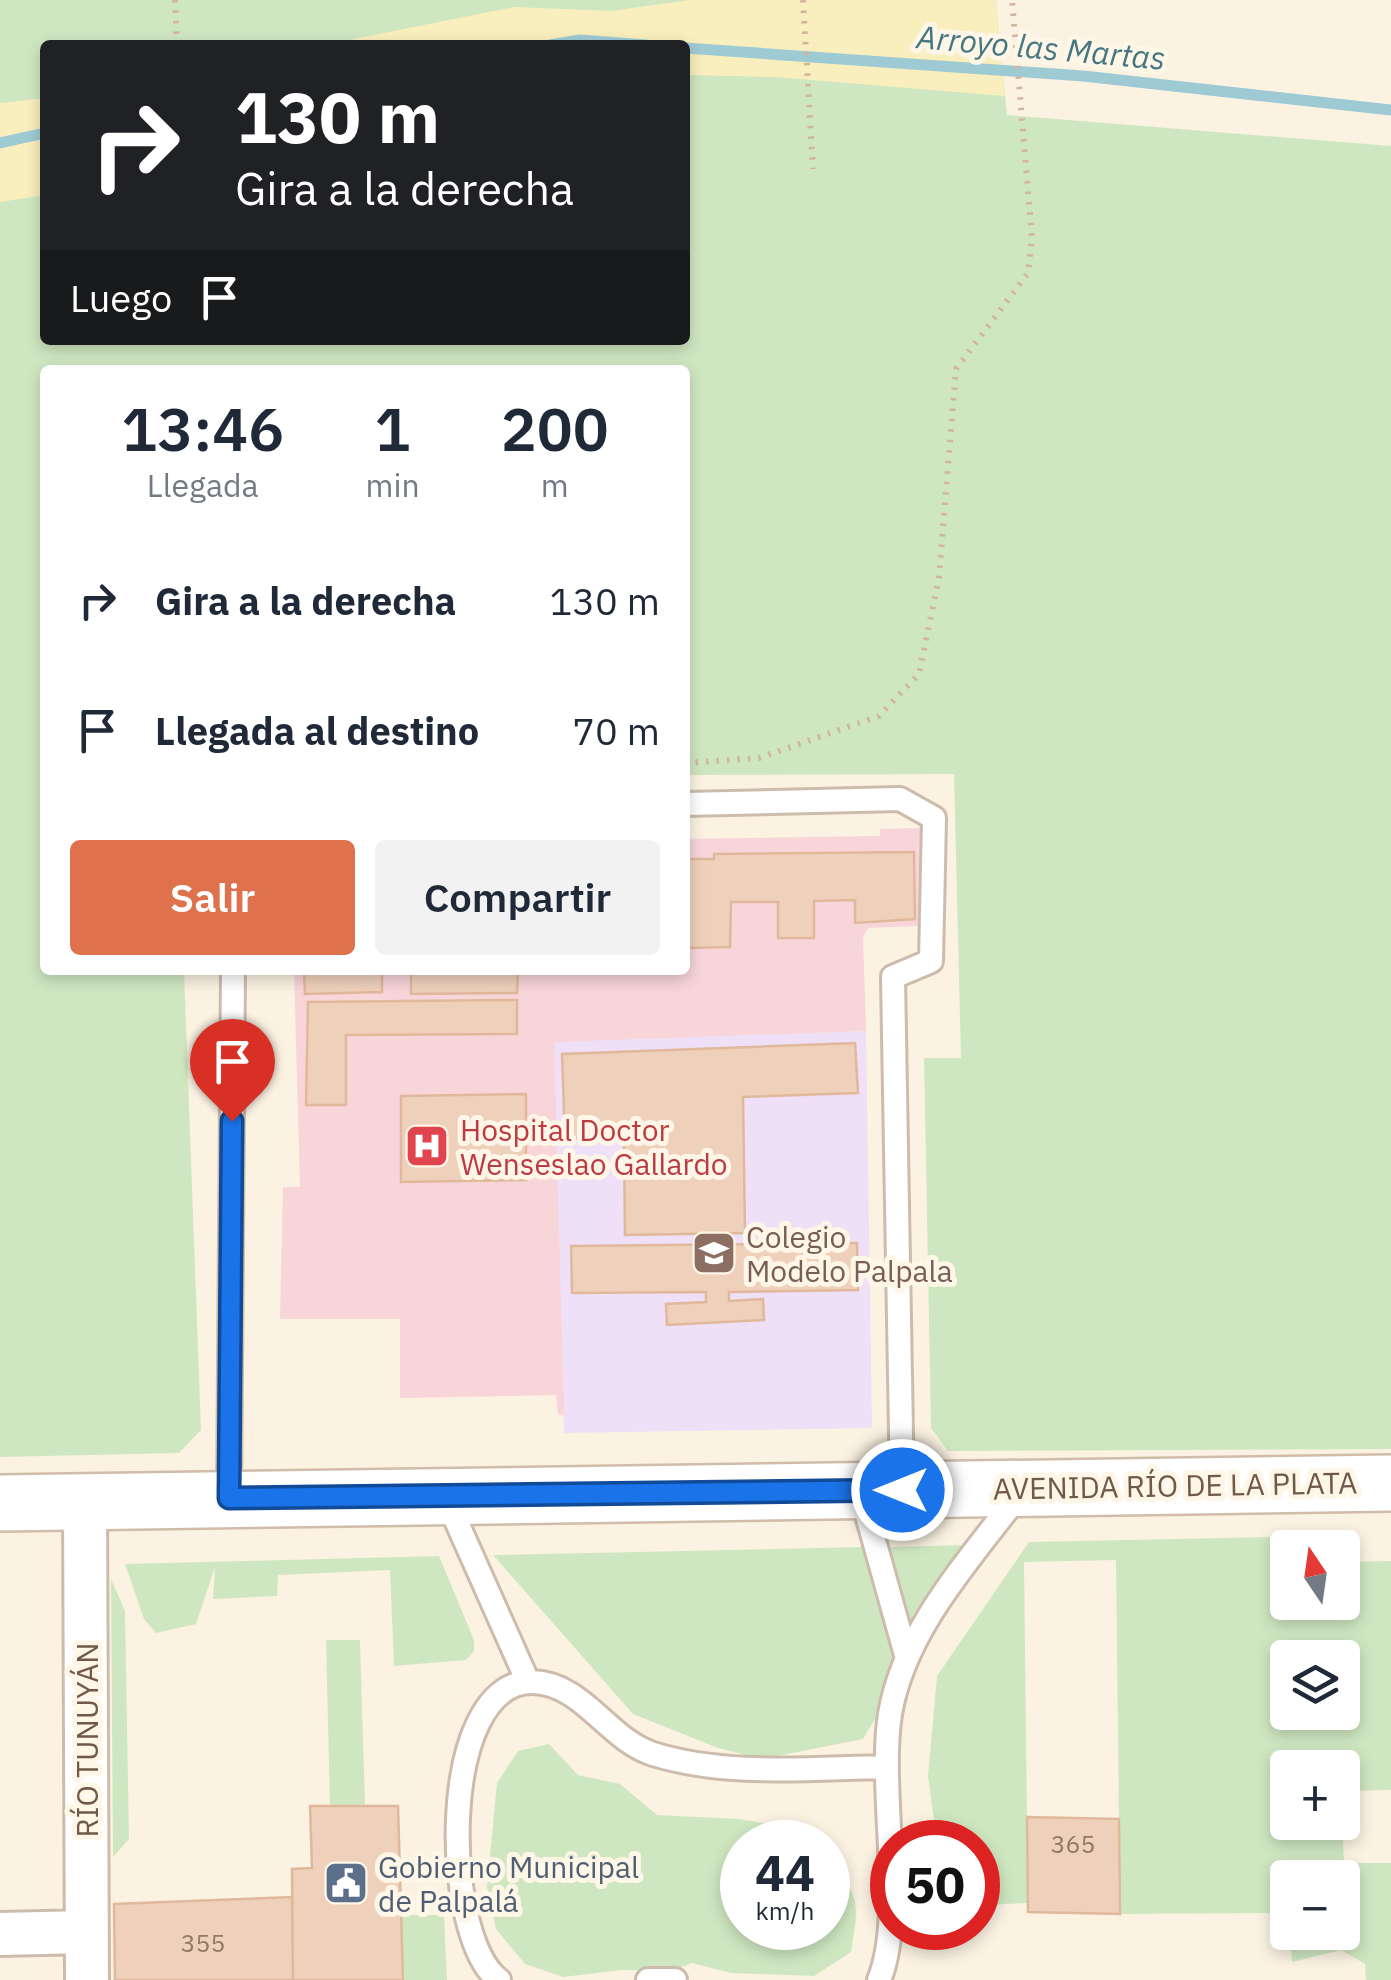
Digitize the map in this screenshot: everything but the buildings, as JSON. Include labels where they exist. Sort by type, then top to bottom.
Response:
[{"type":"main road","name":"AVENIDA RÍO DE LA PLATA","points":[[0,1503],[1391,1483]]},
{"type":"street","name":"RÍO TUNUYÁN","points":[[86,1500],[88,1980]]},
{"type":"street","points":[[0,1934],[86,1932]]},
{"type":"lane","points":[[690,804],[900,799],[934,818],[931,961],[894,977],[881,1490],[906,1656]]},
{"type":"lane","points":[[229,1498],[233,975]]},
{"type":"lane","points":[[879,1980],[888,1934],[890,1714],[906,1656],[963,1569],[1024,1487]]},
{"type":"lane","points":[[446,1495],[528,1682]]},
{"type":"lane","points":[[499,1980],[483,1969],[462,1894],[457,1841],[460,1784],[472,1735],[482,1713],[502,1695],[528,1682],[576,1697],[619,1737],[656,1755],[745,1770],[887,1767]]},
{"type":"lane","points":[[648,1980],[676,1980]]},
{"type":"path","points":[[175,0],[177,40]]},
{"type":"path","points":[[803,0],[813,170]]},
{"type":"path","points":[[690,762],[759,758],[879,716],[919,674],[939,577],[956,369],[1028,273],[1032,238],[1012,0]]},
{"type":"shaded area","name":"Hospital Doctor Wenseslao Gallardo","points":[[920,828],[918,926],[868,928],[863,937],[866,1031],[554,1042],[564,1415],[558,1414],[556,1395],[400,1398],[400,1319],[280,1319],[283,1187],[300,1187],[294,975],[690,975],[690,839],[880,836],[880,829]]},
{"type":"shaded area","name":"Colegio Modelo Palpala","points":[[866,1031],[872,1428],[564,1433],[553,1041]]},
{"type":"green space","points":[[0,0],[996,0],[1007,115],[1391,146],[1391,1449],[948,1451],[931,1428],[924,1058],[961,1058],[954,774],[690,775],[690,365],[40,365],[40,975],[184,975],[201,1430],[179,1453],[0,1457]]},
{"type":"green space","points":[[1270,1537],[1270,1620],[1360,1620],[1360,1562],[1391,1561],[1391,1790],[1360,1791],[1360,1750],[1270,1750],[1270,1840],[1343,1840],[1344,1860],[1270,1860],[1270,1913],[1120,1914],[1116,1560],[1024,1562],[1028,1903],[1000,1904],[1000,1820],[934,1820],[928,1776],[937,1676],[1029,1542]]},
{"type":"green space","points":[[971,1545],[919,1620],[906,1623],[884,1547]]},
{"type":"green space","points":[[865,1547],[895,1656],[891,1692],[863,1739],[762,1759],[718,1748],[633,1714],[493,1555]]},
{"type":"green space","points":[[439,1556],[474,1640],[474,1651],[466,1660],[394,1666],[390,1570],[278,1575],[277,1596],[213,1599],[215,1567],[196,1624],[156,1633],[144,1619],[125,1564]]},
{"type":"green space","points":[[111,1579],[125,1611],[129,1839],[113,1857]]},
{"type":"green space","points":[[326,1640],[360,1640],[365,1806],[330,1806]]},
{"type":"green space","points":[[549,1744],[578,1775],[620,1784],[657,1815],[746,1820],[720,1820],[720,1950],[850,1950],[850,1888],[856,1911],[851,1952],[814,1976],[731,1973],[692,1963],[672,1971],[622,1970],[563,1977],[525,1964],[496,1929],[487,1887],[497,1783],[518,1751]]},
{"type":"green space","points":[[1360,1863],[1391,1863],[1391,1980],[1366,1980],[1365,1964],[1341,1950],[1360,1950]]},
{"type":"green space","points":[[401,1915],[444,1915],[447,1980],[403,1980]]},
{"type":"green space","points":[[1291,1950],[1341,1950],[1292,1962]]},
{"type":"sand","points":[[690,0],[996,0],[1005,96],[775,77],[690,75],[690,40],[349,40],[514,7],[611,11]]},
{"type":"sand","points":[[40,99],[40,196],[0,202],[0,103]]},
{"type":"waterway","name":"Arroyo las Martas","points":[[690,48],[1083,76],[1391,110]]},
{"type":"waterway","name":"Arroyo las Martas","points":[[0,143],[40,134]]},
{"type":"place","name":"Hospital Doctor Wenseslao Gallardo","points":[[427,1146]]},
{"type":"place","name":"Colegio Modelo Palpala","points":[[714,1253]]},
{"type":"place","name":"Gobierno Municipal de Palpalá","points":[[346,1883]]},
{"type":"route","points":[[232,1121],[229,1498],[902,1490]]}]
